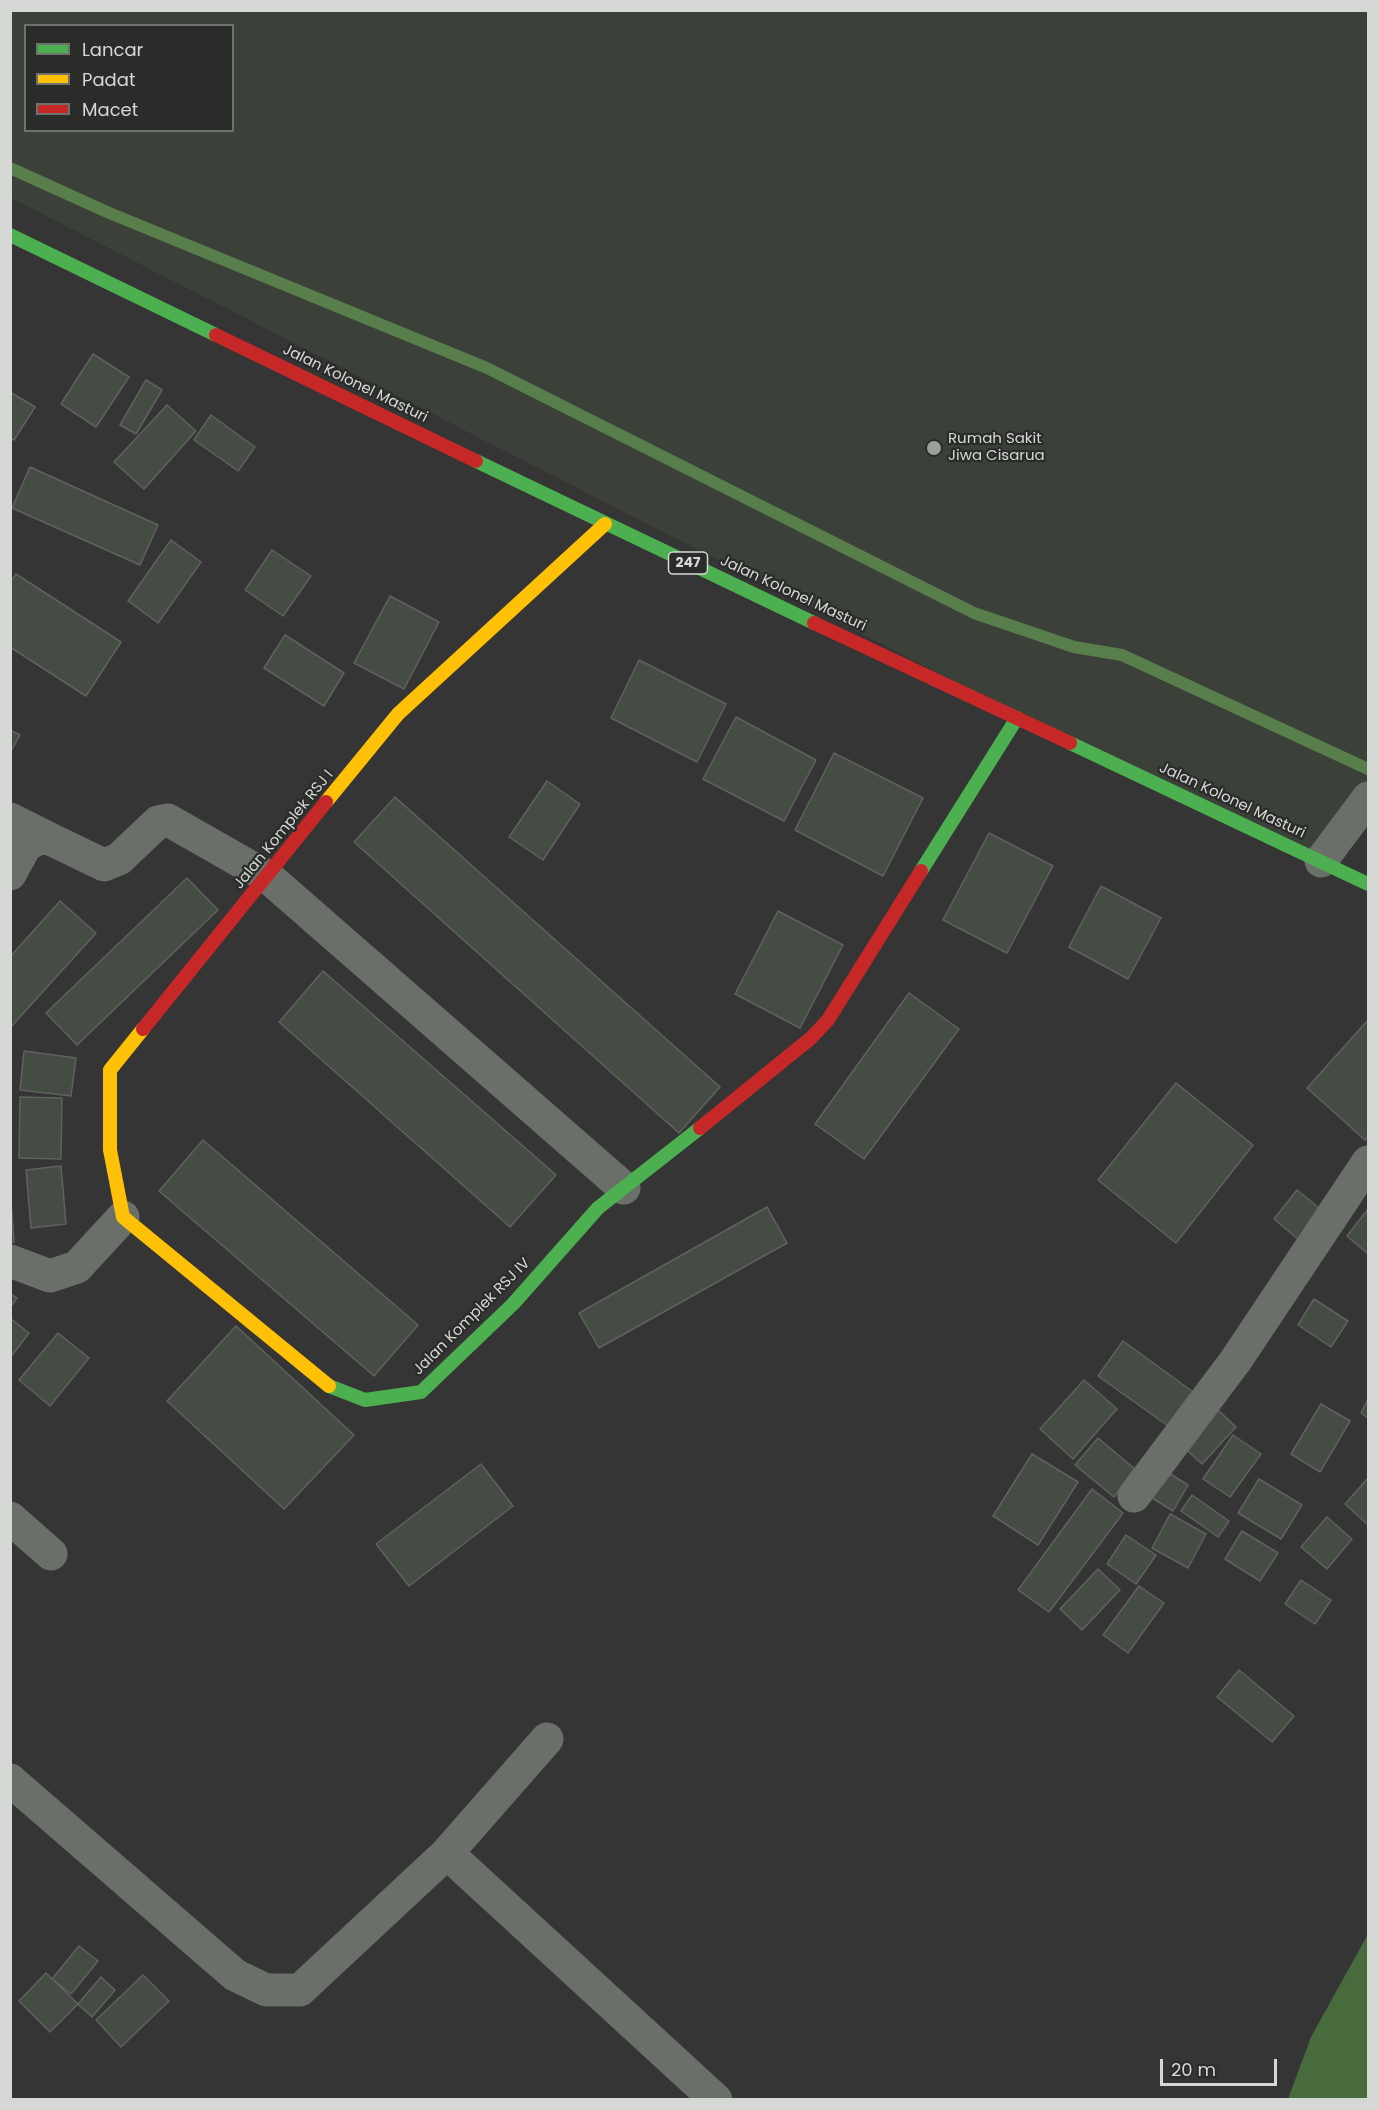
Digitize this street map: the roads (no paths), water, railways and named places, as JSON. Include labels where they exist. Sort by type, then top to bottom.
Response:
[{"type":"street","name":"Jalan Kolonel Masturi","points":[[10,235],[605,524],[1368,884]]},
{"type":"street","name":"Jalan Komplek RSJ I","points":[[123,1217],[110,1150],[110,1070],[398,714],[605,524]]},
{"type":"street","name":"Jalan Komplek RSJ IV","points":[[123,1217],[327,1385],[365,1400],[421,1392],[513,1304],[598,1208],[802,1046],[828,1020],[1017,718]]},
{"type":"street","points":[[1321,861],[1368,798]]},
{"type":"street","points":[[10,819],[104,865],[119,859],[158,822],[168,820],[268,877],[624,1188]]},
{"type":"street","points":[[10,874],[26,846],[38,839],[48,838]]},
{"type":"street","points":[[1134,1496],[1236,1360],[1368,1162]]},
{"type":"street","points":[[10,1261],[50,1276],[77,1267],[123,1217]]},
{"type":"street","points":[[10,1518],[51,1554]]},
{"type":"street","points":[[10,1780],[235,1976],[266,1990],[300,1990],[447,1852],[547,1739]]},
{"type":"street","points":[[447,1852],[716,2100]]},
{"type":"waterway","points":[[10,168],[107,212],[487,368],[974,613],[1074,647],[1122,655],[1368,769]]},
{"type":"place","name":"Rumah Sakit Jiwa Cisarua","points":[[934,448]]}]
